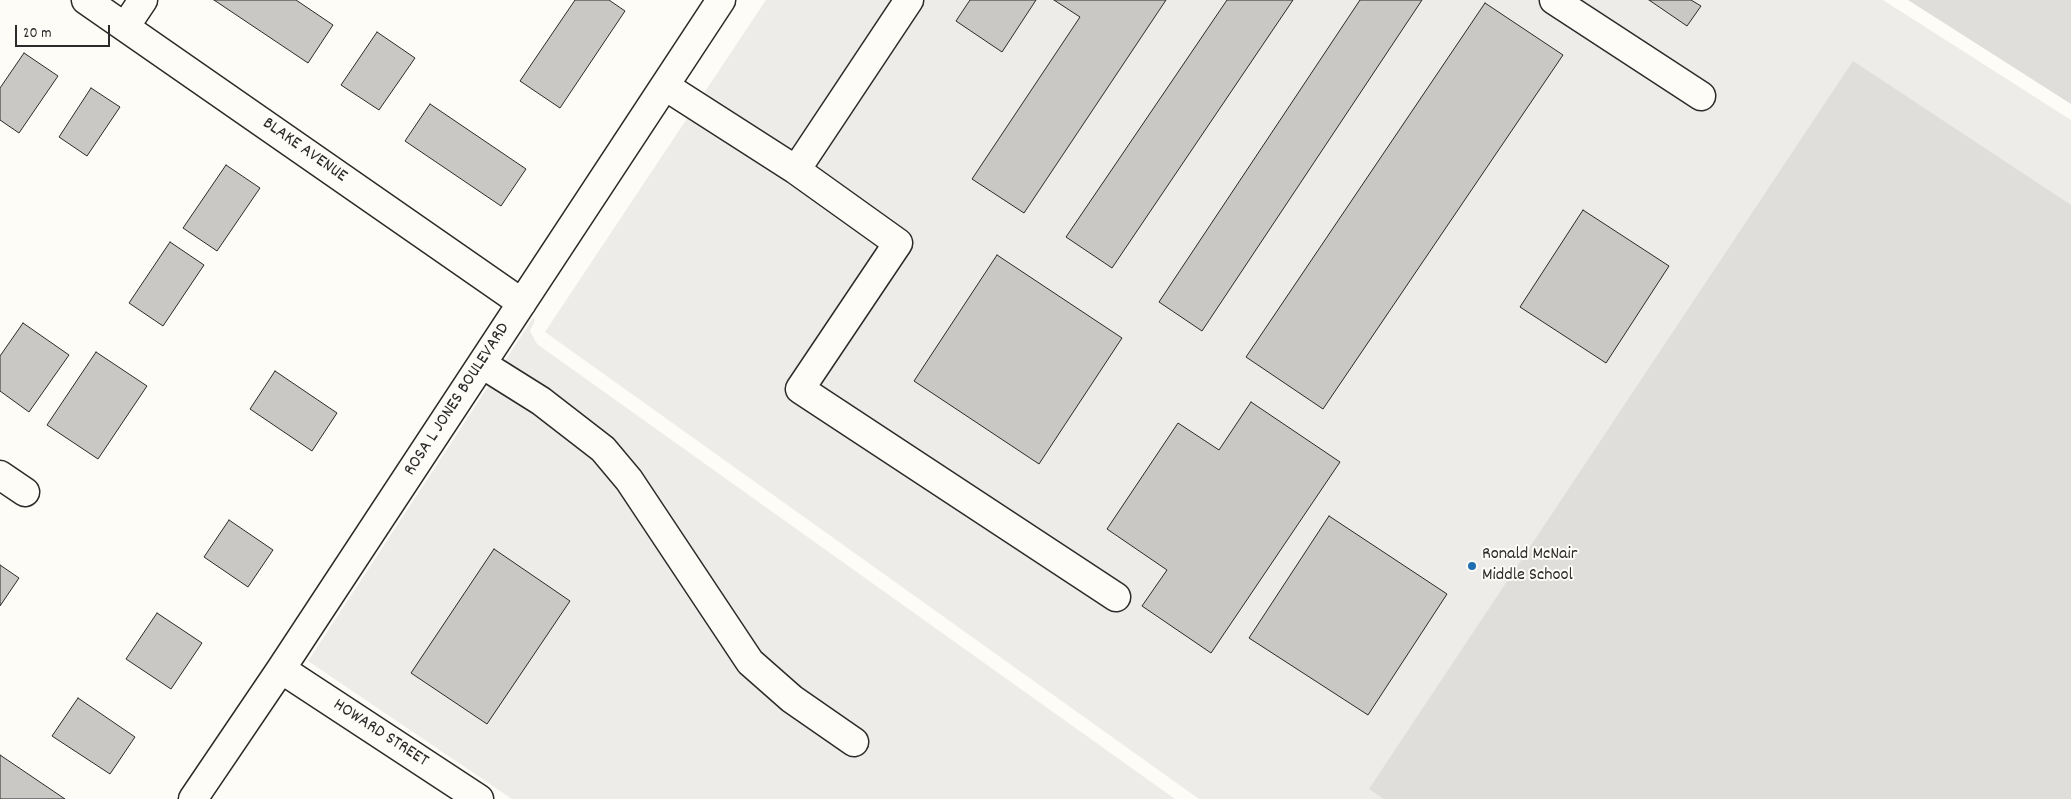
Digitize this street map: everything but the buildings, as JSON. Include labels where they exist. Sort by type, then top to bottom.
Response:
[{"type":"street","name":"BLAKE AVENUE","points":[[86,0],[522,303]]},
{"type":"street","points":[[126,27],[143,0]]},
{"type":"street","name":"ROSA L JONES BOULEVARD","points":[[193,799],[281,669],[721,0]]},
{"type":"street","points":[[796,170],[910,0]]},
{"type":"street","points":[[1554,0],[1701,96]]},
{"type":"street","points":[[664,86],[796,170],[898,243],[800,388],[1116,597]]},
{"type":"street","points":[[482,364],[541,402],[603,449],[629,480],[750,662],[792,699],[854,742]]},
{"type":"street","points":[[0,475],[25,492]]},
{"type":"street","name":"HOWARD STREET","points":[[281,669],[480,799]]},
{"type":"shaded area","name":"Ronald McNair Middle School","points":[[766,0],[1883,0],[2071,120],[2071,799],[1199,799],[545,332]]},
{"type":"shaded area","points":[[1908,0],[2071,0],[2071,104]]},
{"type":"shaded area","points":[[1853,61],[2071,205],[2071,799],[1384,799],[1369,789]]},
{"type":"shaded area","points":[[533,318],[535,320],[530,331],[537,344],[1175,799],[512,799],[308,661]]},
{"type":"place","name":"Ronald McNair Middle School","points":[[1472,566]]}]
